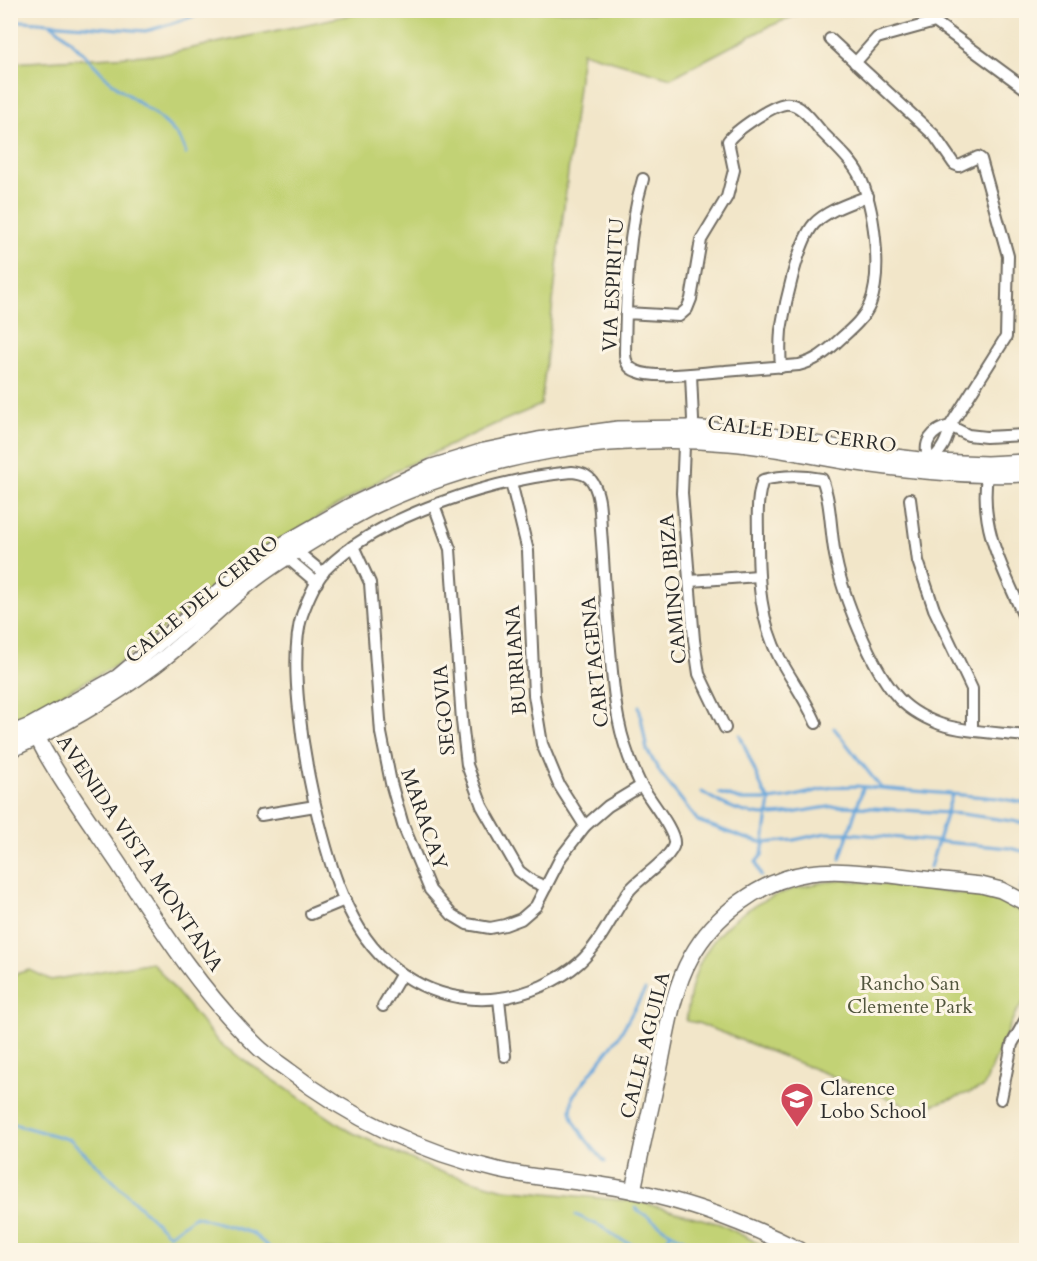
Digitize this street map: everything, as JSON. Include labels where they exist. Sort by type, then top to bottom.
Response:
[{"type":"street","points":[[855,63],[878,38],[935,22],[1026,89]]},
{"type":"street","points":[[830,39],[850,55],[855,63],[934,135],[954,164],[959,166],[980,158],[1008,256],[1006,337],[950,426],[948,437],[929,466]]},
{"type":"street","points":[[626,313],[679,316],[687,309],[691,299],[700,240],[727,197],[734,170],[728,141],[735,132],[749,122],[784,104],[796,106],[858,172],[872,206],[877,273],[870,305],[851,329],[822,356],[810,362],[781,367],[691,374]]},
{"type":"street","name":"VIA ESPIRITU","points":[[643,179],[636,204],[626,313],[625,357],[632,368],[648,374],[691,374]]},
{"type":"street","points":[[781,367],[781,331],[794,273],[807,234],[815,222],[868,196]]},
{"type":"street","name":"CAMINO IBIZA","points":[[691,374],[693,420],[688,435],[682,493],[694,640],[699,674],[725,728]]},
{"type":"street","points":[[929,466],[927,454],[931,435],[940,428],[950,426],[968,435],[986,437],[1026,435]]},
{"type":"street","name":"CALLE DEL CERRO","points":[[10,750],[34,732],[119,691],[157,664],[288,548],[376,505],[435,480],[488,463],[538,453],[688,435],[842,461],[1026,474]]},
{"type":"street","name":"CALLE DEL CERRO","points":[[987,470],[1026,462]]},
{"type":"street","points":[[987,470],[985,503],[997,559],[1026,622]]},
{"type":"street","name":"CARTAGENA","points":[[499,999],[526,992],[559,978],[579,963],[597,941],[631,889],[672,850],[674,840],[641,786],[627,756],[618,723],[605,601],[599,508],[594,485],[582,473],[544,474],[511,482]]},
{"type":"street","points":[[816,723],[808,704],[780,658],[766,624],[758,576],[758,494],[763,480],[779,476],[809,476],[822,479],[828,493],[831,537],[838,572],[853,614],[874,661],[894,694],[912,710],[941,725],[1026,736]]},
{"type":"street","points":[[506,1056],[499,999],[465,1000],[429,989],[402,975],[376,952],[360,932],[345,900],[315,806],[305,755],[297,648],[301,617],[320,578],[353,546],[380,528],[434,505],[511,482]]},
{"type":"street","name":"BURRIANA","points":[[511,482],[528,551],[534,695],[542,744],[559,786],[585,826]]},
{"type":"street","points":[[910,499],[918,561],[931,599],[972,689],[972,730]]},
{"type":"street","name":"SEGOVIA","points":[[434,505],[450,549],[467,765],[482,806],[519,871],[532,881],[546,887]]},
{"type":"street","name":"MARACAY","points":[[353,546],[370,583],[381,733],[391,783],[410,842],[430,890],[452,915],[467,924],[490,928],[505,926],[521,919],[536,906],[561,857],[585,826],[608,806],[641,786]]},
{"type":"street","points":[[288,548],[291,561],[320,578]]},
{"type":"street","points":[[690,581],[758,576]]},
{"type":"street","name":"CALLE DEL CERRO","points":[[10,734],[34,732]]},
{"type":"street","name":"AVENIDA VISTA MONTANA","points":[[34,732],[87,818],[203,986],[258,1047],[317,1092],[369,1123],[416,1145],[500,1170],[633,1191],[699,1208],[758,1229],[799,1251]]},
{"type":"street","points":[[261,815],[315,806]]},
{"type":"street","name":"CALLE AGUILA","points":[[633,1191],[672,1012],[682,977],[691,957],[704,938],[740,902],[763,888],[786,879],[809,873],[853,872],[981,885],[1001,890],[1026,903]]},
{"type":"street","points":[[311,914],[345,900]]},
{"type":"street","points":[[382,1006],[402,975]]},
{"type":"street","points":[[1001,1099],[1012,1044],[1026,1019]]},
{"type":"green space","points":[[369,11],[806,11],[768,27],[671,78],[582,52],[541,405],[397,470],[266,548],[115,666],[11,721],[11,63],[164,54]]},
{"type":"green space","name":"Rancho San Clemente Park","points":[[845,880],[981,896],[1011,906],[1026,916],[1026,999],[1015,1014],[983,1088],[918,1110],[698,1023],[686,1021],[697,970],[711,944],[725,927],[761,902],[780,894],[823,882]]},
{"type":"green space","points":[[152,962],[219,1043],[349,1131],[435,1170],[504,1189],[640,1202],[720,1224],[772,1250],[11,1250],[11,975],[30,970],[51,980]]},
{"type":"waterway","points":[[10,22],[24,21],[145,31],[216,10]]},
{"type":"waterway","points":[[294,10],[300,12],[328,10]]},
{"type":"waterway","points":[[51,24],[74,43],[117,87],[164,122],[182,143],[186,154]]},
{"type":"waterway","points":[[639,706],[647,750],[661,774],[698,821],[764,843],[794,840],[826,833],[847,833],[1009,848],[1026,852]]},
{"type":"waterway","points":[[834,728],[881,788]]},
{"type":"waterway","points":[[740,735],[764,793],[770,800],[762,855],[756,862],[761,876]]},
{"type":"waterway","points":[[719,793],[742,800],[770,800],[832,787],[856,786],[997,798],[1026,803]]},
{"type":"waterway","points":[[840,859],[863,788]]},
{"type":"waterway","points":[[702,792],[734,808],[759,815],[778,815],[844,806],[962,814],[1026,823]]},
{"type":"waterway","points":[[930,867],[952,795]]},
{"type":"waterway","points":[[1021,889],[1026,868]]},
{"type":"waterway","points":[[605,1162],[574,1121],[571,1111],[573,1096],[619,1036],[645,990]]},
{"type":"waterway","points":[[10,1123],[71,1140],[169,1235],[195,1216],[252,1233],[272,1250]]},
{"type":"waterway","points":[[635,1208],[671,1233],[705,1250]]},
{"type":"waterway","points":[[576,1215],[602,1227],[640,1250]]},
{"type":"waterway","points":[[660,1250],[671,1233]]},
{"type":"place","name":"Clarence Lobo School","points":[[797,1128]]}]
